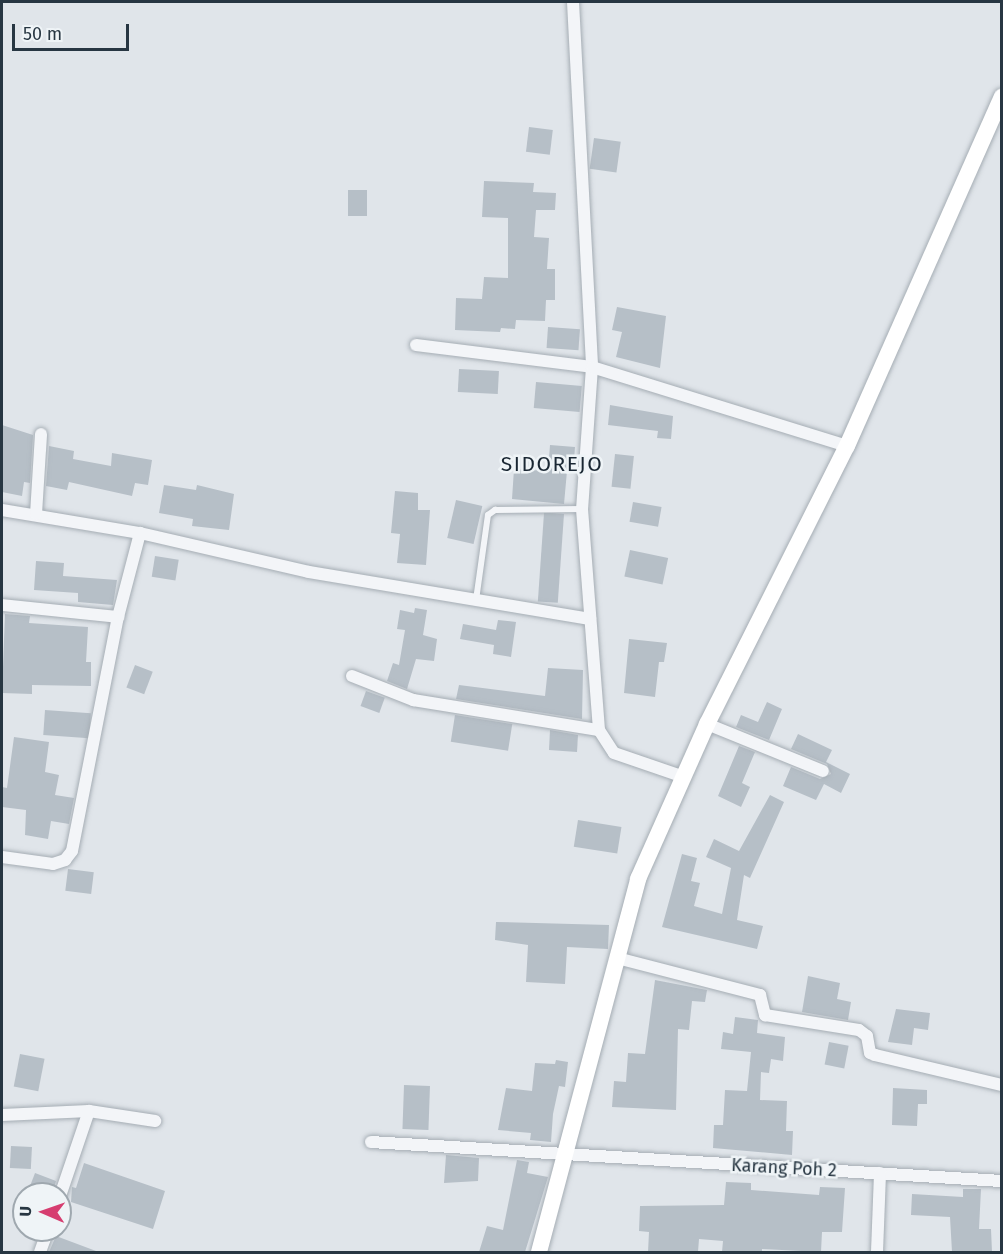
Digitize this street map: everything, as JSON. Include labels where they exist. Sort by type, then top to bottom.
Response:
[{"type":"main road","points":[[539,1252],[638,879],[707,724],[847,446],[1002,97]]},
{"type":"street","points":[[573,2],[592,367],[582,509],[599,730],[614,753],[684,777]]},
{"type":"street","points":[[416,345],[592,367],[847,446]]},
{"type":"street","points":[[36,514],[41,434]]},
{"type":"street","points":[[2,510],[140,533],[309,572],[590,619]]},
{"type":"street","points":[[2,857],[53,864],[65,860],[72,851],[118,617],[140,533]]},
{"type":"street","points":[[2,605],[118,617]]},
{"type":"street","points":[[352,676],[413,700],[599,730]]},
{"type":"street","points":[[707,724],[823,771]]},
{"type":"street","points":[[617,958],[760,995],[765,1015],[859,1030],[867,1036],[868,1049],[875,1055],[1002,1085]]},
{"type":"street","points":[[2,1115],[89,1112],[155,1121]]},
{"type":"street","points":[[65,1182],[89,1112]]},
{"type":"street","name":"Karang Poh 2","points":[[371,1142],[566,1157],[1002,1181]]},
{"type":"street","points":[[877,1252],[880,1173]]},
{"type":"lane","points":[[476,600],[488,515],[495,510],[582,509]]},
{"type":"building","points":[[529,127],[553,130],[550,155],[526,152]]},
{"type":"building","points":[[594,138],[621,142],[616,172],[590,169]]},
{"type":"building","points":[[484,181],[534,183],[533,192],[556,193],[555,210],[536,210],[534,237],[549,238],[547,269],[555,269],[555,300],[546,300],[545,321],[516,320],[515,329],[501,328],[500,332],[455,330],[456,298],[482,299],[484,277],[508,278],[508,218],[482,217]]},
{"type":"building","points":[[348,190],[367,190],[367,216],[348,216]]},
{"type":"building","points":[[617,307],[666,316],[660,368],[616,357],[622,332],[612,330]]},
{"type":"building","points":[[548,327],[580,329],[578,350],[547,348]]},
{"type":"building","points":[[459,369],[499,371],[498,394],[458,392]]},
{"type":"building","points":[[536,382],[582,386],[580,412],[534,408]]},
{"type":"building","points":[[610,405],[673,416],[671,439],[657,438],[658,431],[608,425]]},
{"type":"building","points":[[2,425],[33,435],[30,483],[24,482],[22,496],[2,492]]},
{"type":"building","points":[[550,445],[575,447],[574,460],[568,460],[564,504],[512,499],[514,469],[548,471]]},
{"type":"building","points":[[49,446],[74,451],[73,459],[111,466],[112,453],[152,460],[148,485],[135,483],[132,496],[69,482],[67,490],[46,486]]},
{"type":"building","points":[[615,454],[634,456],[630,489],[612,487]]},
{"type":"building","points":[[164,485],[196,490],[197,485],[234,494],[229,530],[192,526],[193,519],[159,513]]},
{"type":"building","points":[[395,491],[418,493],[418,510],[430,510],[426,565],[397,563],[400,534],[391,533]]},
{"type":"building","points":[[456,500],[482,506],[474,544],[447,538]]},
{"type":"building","points":[[633,502],[662,507],[658,527],[630,522]]},
{"type":"building","points":[[544,513],[564,514],[558,603],[538,601]]},
{"type":"building","points":[[630,550],[668,558],[663,585],[624,576]]},
{"type":"building","points":[[155,556],[179,560],[175,580],[152,577]]},
{"type":"building","points":[[36,561],[64,563],[63,576],[117,580],[113,605],[78,602],[78,593],[34,590]]},
{"type":"building","points":[[415,608],[427,610],[423,635],[437,639],[434,661],[416,659],[407,689],[387,681],[393,663],[399,665],[405,630],[397,629],[400,610],[414,613]]},
{"type":"building","points":[[5,614],[30,616],[29,623],[88,627],[86,662],[91,662],[91,686],[32,685],[32,694],[2,693]]},
{"type":"building","points":[[498,620],[516,622],[511,657],[493,654],[494,645],[460,639],[463,624],[496,630]]},
{"type":"building","points":[[629,639],[667,643],[664,662],[659,662],[655,697],[624,693]]},
{"type":"building","points":[[135,665],[153,672],[144,694],[126,687]]},
{"type":"building","points":[[548,668],[583,670],[582,719],[456,699],[459,685],[545,696]]},
{"type":"building","points":[[366,691],[385,698],[379,713],[361,706]]},
{"type":"building","points":[[767,702],[782,709],[769,740],[736,727],[741,715],[758,722]]},
{"type":"building","points":[[45,710],[91,713],[89,738],[43,735]]},
{"type":"building","points":[[455,715],[512,724],[508,751],[451,742]]},
{"type":"building","points":[[550,730],[578,735],[577,752],[549,750]]},
{"type":"building","points":[[798,734],[832,750],[826,762],[850,774],[841,793],[824,784],[816,800],[783,786],[791,767],[820,779],[831,774],[827,764],[791,749]]},
{"type":"building","points":[[14,737],[49,742],[45,772],[59,775],[55,795],[74,798],[69,824],[51,821],[48,839],[25,835],[26,810],[2,807],[2,787],[7,788]]},
{"type":"building","points":[[739,746],[755,752],[742,783],[750,787],[741,807],[718,796]]},
{"type":"building","points":[[770,795],[784,802],[750,878],[744,875],[737,920],[763,926],[757,949],[662,927],[682,854],[697,858],[691,881],[700,883],[694,906],[722,914],[731,868],[706,857],[714,839],[739,851]]},
{"type":"building","points":[[578,820],[621,827],[617,854],[574,847]]},
{"type":"building","points":[[68,869],[94,872],[91,894],[65,891]]},
{"type":"building","points":[[496,922],[609,925],[608,949],[567,947],[565,984],[526,982],[528,945],[495,940]]},
{"type":"building","points":[[808,976],[840,983],[837,999],[851,1002],[848,1020],[802,1012]]},
{"type":"building","points":[[655,980],[707,990],[705,1002],[692,1001],[689,1030],[678,1029],[676,1110],[612,1107],[614,1081],[626,1082],[628,1053],[645,1054]]},
{"type":"building","points":[[896,1009],[930,1013],[928,1030],[914,1028],[912,1045],[888,1042]]},
{"type":"building","points":[[735,1017],[758,1020],[757,1033],[785,1037],[783,1061],[771,1059],[769,1073],[761,1072],[760,1100],[787,1101],[786,1131],[793,1131],[792,1155],[713,1148],[714,1125],[723,1125],[725,1090],[747,1091],[751,1052],[721,1049],[723,1032],[733,1034]]},
{"type":"building","points":[[829,1042],[849,1046],[844,1068],[825,1065]]},
{"type":"building","points":[[20,1054],[45,1059],[38,1091],[14,1086]]},
{"type":"building","points":[[556,1060],[568,1062],[565,1087],[559,1086],[553,1114],[551,1142],[530,1140],[531,1133],[498,1130],[506,1088],[532,1091],[535,1063],[555,1064]]},
{"type":"building","points":[[404,1085],[430,1086],[428,1130],[402,1129]]},
{"type":"building","points":[[893,1088],[927,1090],[927,1104],[918,1104],[917,1126],[892,1125]]},
{"type":"building","points":[[11,1146],[32,1147],[31,1169],[10,1168]]},
{"type":"building","points":[[446,1155],[479,1158],[478,1181],[444,1183]]},
{"type":"building","points":[[517,1160],[529,1162],[527,1173],[548,1177],[525,1252],[479,1252],[487,1226],[503,1230]]},
{"type":"building","points":[[84,1163],[165,1191],[153,1229],[72,1202],[72,1187],[76,1188]]},
{"type":"building","points":[[35,1173],[56,1181],[56,1182],[32,1182]]},
{"type":"building","points":[[726,1182],[751,1183],[751,1190],[819,1195],[820,1187],[845,1188],[842,1232],[822,1232],[821,1252],[762,1249],[762,1252],[722,1252],[723,1241],[699,1239],[698,1252],[648,1252],[649,1232],[639,1231],[640,1206],[724,1205]]},
{"type":"building","points":[[963,1189],[981,1189],[979,1229],[991,1229],[992,1252],[952,1252],[950,1217],[911,1215],[912,1194],[963,1197]]},
{"type":"building","points":[[53,1242],[72,1242],[96,1251],[96,1252],[49,1252]]},
{"type":"district","name":"SIDOREJO","points":[[552,464]]}]
